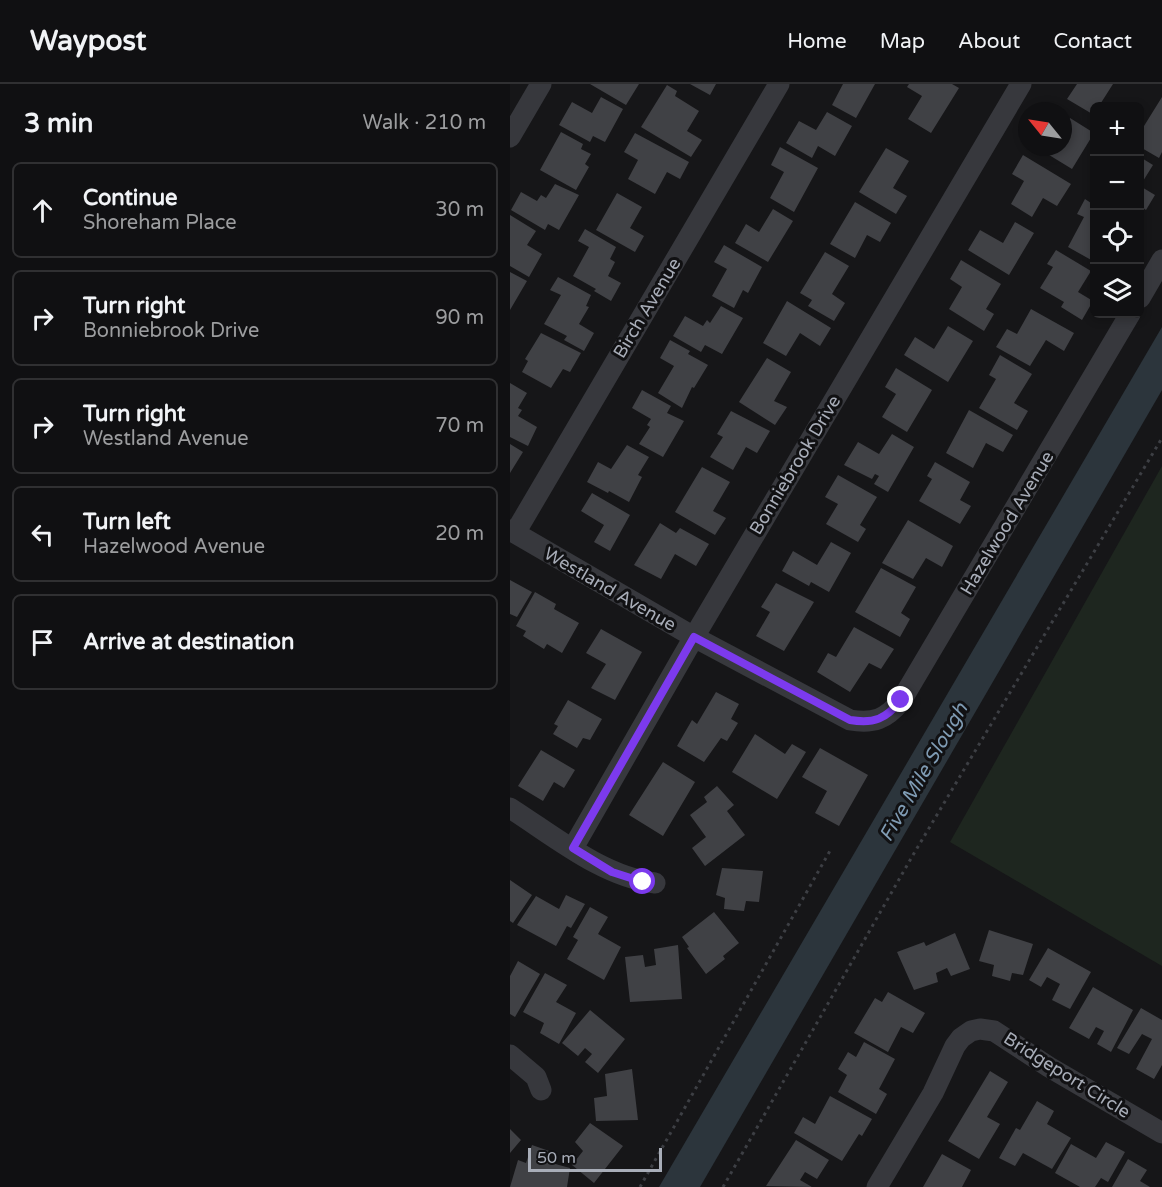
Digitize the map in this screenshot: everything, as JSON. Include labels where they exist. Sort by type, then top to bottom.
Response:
[{"type":"street","points":[[510,137],[542,84]]},
{"type":"street","name":"Birch Avenue","points":[[512,532],[779,84]]},
{"type":"street","name":"Bonniebrook Drive","points":[[573,848],[694,637],[1021,84]]},
{"type":"street","points":[[1144,291],[1162,260]]},
{"type":"street","name":"Hazelwood Avenue","points":[[873,721],[885,717],[901,700],[1128,318]]},
{"type":"street","name":"Westland Avenue","points":[[512,532],[694,637],[850,720],[873,721]]},
{"type":"street","points":[[510,808],[612,872],[643,882],[655,883]]},
{"type":"street","name":"Bridgeport Circle","points":[[877,1187],[933,1093],[955,1046],[971,1031],[980,1029],[994,1031],[1049,1067],[1162,1133]]},
{"type":"street","points":[[510,1056],[536,1077],[541,1090]]},
{"type":"path","points":[[723,1187],[913,855],[1162,438]]},
{"type":"path","points":[[640,1187],[831,849]]},
{"type":"shaded area","points":[[1162,466],[1162,966],[950,842]]},
{"type":"water","name":"Five Mile Slough","points":[[1162,327],[1162,390],[700,1187],[659,1187]]},
{"type":"building","points":[[590,84],[639,84],[626,105]]},
{"type":"building","points":[[690,84],[716,84],[710,95]]},
{"type":"building","points":[[843,84],[875,84],[856,118],[832,105]]},
{"type":"building","points":[[909,84],[952,84],[959,88],[931,133],[908,119],[922,96],[907,87]]},
{"type":"building","points":[[1077,84],[1113,84],[1102,102],[1090,102],[1090,113],[1067,99]]},
{"type":"building","points":[[667,85],[677,91],[675,96],[699,111],[687,131],[702,140],[691,157],[641,127]]},
{"type":"building","points":[[601,97],[623,109],[605,142],[593,136],[590,142],[559,125],[572,102],[592,113]]},
{"type":"building","points":[[1162,97],[1162,152],[1159,158],[1144,149],[1144,126]]},
{"type":"building","points":[[827,112],[852,126],[835,156],[818,146],[812,158],[786,143],[799,121],[816,130]]},
{"type":"building","points":[[1072,119],[1090,130],[1090,140],[1072,169],[1051,156],[1072,156]]},
{"type":"building","points":[[561,132],[583,144],[581,149],[591,154],[585,164],[589,167],[576,190],[540,170]]},
{"type":"building","points":[[635,133],[689,162],[680,179],[667,172],[655,194],[628,179],[638,160],[624,152]]},
{"type":"building","points":[[780,147],[818,168],[794,212],[770,198],[784,172],[771,165]]},
{"type":"building","points":[[886,148],[909,161],[893,188],[907,196],[896,214],[859,192]]},
{"type":"building","points":[[1022,156],[1025,156],[1071,184],[1057,206],[1043,198],[1032,217],[1011,204],[1024,181],[1012,174]]},
{"type":"building","points":[[1144,159],[1153,165],[1144,180]]},
{"type":"building","points":[[555,184],[579,195],[559,230],[548,224],[545,230],[511,210],[521,192],[537,201],[541,195],[546,198]]},
{"type":"building","points":[[1144,188],[1155,195],[1146,210],[1144,209]]},
{"type":"building","points":[[617,193],[642,207],[630,228],[644,236],[635,252],[596,230]]},
{"type":"building","points":[[1085,199],[1090,202],[1090,259],[1068,247],[1084,217],[1077,214]]},
{"type":"building","points":[[855,202],[891,223],[880,242],[867,235],[855,258],[830,244]]},
{"type":"building","points":[[773,209],[793,221],[768,262],[735,243],[746,224],[759,232]]},
{"type":"building","points":[[510,215],[536,231],[527,245],[542,254],[529,277],[510,266]]},
{"type":"building","points":[[1015,222],[1034,233],[1009,275],[968,250],[980,230],[1003,243]]},
{"type":"building","points":[[585,229],[616,247],[610,259],[615,262],[608,276],[621,283],[611,301],[573,276],[589,247],[578,241]]},
{"type":"building","points":[[724,245],[762,267],[748,293],[743,290],[734,308],[712,296],[727,269],[714,262]]},
{"type":"building","points":[[1056,250],[1090,270],[1078,292],[1090,299],[1090,306],[1082,320],[1061,307],[1064,302],[1040,288],[1053,267],[1047,264]]},
{"type":"building","points":[[825,252],[849,266],[832,294],[845,303],[834,321],[808,306],[812,300],[800,293]]},
{"type":"building","points":[[961,260],[1001,284],[986,309],[994,314],[984,331],[949,309],[962,287],[950,279]]},
{"type":"building","points":[[510,272],[527,281],[510,310]]},
{"type":"building","points":[[558,277],[591,295],[586,306],[589,307],[579,324],[594,333],[584,351],[564,340],[567,336],[544,324],[561,295],[550,290]]},
{"type":"building","points":[[787,301],[831,328],[820,346],[800,333],[786,356],[763,343]]},
{"type":"building","points":[[721,306],[743,318],[722,354],[705,345],[701,352],[673,336],[685,316],[703,326],[707,320],[710,323]]},
{"type":"building","points":[[1031,309],[1074,333],[1064,351],[1046,340],[1030,366],[996,347],[1007,329],[1017,334]]},
{"type":"building","points":[[948,326],[973,341],[948,382],[904,355],[915,337],[934,349]]},
{"type":"building","points":[[541,333],[581,353],[570,372],[563,369],[551,388],[522,372],[528,361],[525,359]]},
{"type":"building","points":[[670,340],[690,351],[688,354],[708,365],[694,388],[692,387],[682,408],[658,393],[674,366],[660,358]]},
{"type":"building","points":[[1000,355],[1032,374],[1014,403],[1028,411],[1017,430],[979,408],[996,379],[989,375]]},
{"type":"building","points":[[767,358],[791,372],[774,401],[787,407],[775,425],[739,402]]},
{"type":"building","points":[[896,368],[932,390],[907,432],[882,417],[896,394],[885,387]]},
{"type":"building","points":[[510,383],[527,393],[518,408],[522,410],[518,416],[537,427],[528,446],[510,437]]},
{"type":"building","points":[[642,390],[671,406],[667,413],[684,421],[663,457],[639,444],[650,427],[647,425],[651,419],[632,408]]},
{"type":"building","points":[[969,410],[1013,435],[1003,452],[986,443],[973,468],[946,453]]},
{"type":"building","points":[[731,411],[770,431],[757,453],[746,447],[733,470],[710,457],[723,437],[717,434]]},
{"type":"building","points":[[892,434],[914,447],[888,492],[874,484],[879,476],[875,474],[872,479],[844,465],[858,442],[879,454]]},
{"type":"building","points":[[510,444],[523,452],[510,473]]},
{"type":"building","points":[[627,445],[649,457],[638,475],[642,477],[629,502],[587,482],[598,462],[611,469]]},
{"type":"building","points":[[935,462],[970,482],[960,500],[971,506],[960,524],[919,501],[932,479],[927,476]]},
{"type":"building","points":[[702,467],[730,482],[713,511],[726,518],[715,535],[675,512]]},
{"type":"building","points":[[838,475],[877,497],[860,525],[866,529],[858,542],[826,524],[838,504],[825,497]]},
{"type":"building","points":[[592,493],[630,515],[610,551],[594,542],[604,525],[581,511]]},
{"type":"building","points":[[908,520],[953,546],[942,567],[926,558],[913,579],[882,563]]},
{"type":"building","points":[[660,523],[676,533],[680,528],[709,544],[696,566],[675,554],[661,579],[634,565]]},
{"type":"building","points":[[831,542],[851,553],[829,592],[811,582],[809,586],[782,571],[793,551],[817,565]]},
{"type":"building","points":[[881,568],[916,587],[901,613],[910,619],[900,637],[855,612]]},
{"type":"building","points":[[510,580],[532,592],[517,617],[510,614]]},
{"type":"building","points":[[776,583],[814,602],[784,651],[756,636],[770,612],[761,607]]},
{"type":"building","points":[[535,592],[556,604],[554,609],[579,623],[562,653],[547,644],[544,649],[523,636],[526,631],[516,626]]},
{"type":"building","points":[[854,627],[894,649],[881,669],[869,663],[850,692],[817,672],[828,653],[836,657]]},
{"type":"building","points":[[601,629],[642,652],[615,700],[591,688],[606,664],[586,653]]},
{"type":"building","points":[[716,692],[739,704],[731,719],[738,723],[727,741],[721,738],[704,762],[677,746],[692,720],[697,724]]},
{"type":"building","points":[[568,700],[602,719],[590,740],[583,738],[577,748],[553,734],[558,726],[554,724]]},
{"type":"building","points":[[755,734],[785,754],[792,744],[806,752],[777,799],[732,772]]},
{"type":"building","points":[[820,748],[868,775],[839,826],[815,813],[827,791],[802,777]]},
{"type":"building","points":[[541,750],[575,770],[564,788],[554,782],[543,801],[518,786]]},
{"type":"building","points":[[663,762],[695,782],[663,836],[629,815]]},
{"type":"building","points":[[717,786],[734,805],[727,811],[745,835],[705,866],[692,848],[706,837],[690,815],[707,802],[704,797]]},
{"type":"building","points":[[722,868],[763,871],[759,902],[746,901],[744,911],[724,909],[725,898],[716,895]]},
{"type":"building","points":[[510,880],[532,895],[513,923],[510,921]]},
{"type":"building","points":[[566,895],[585,904],[571,928],[567,926],[556,946],[517,925],[536,896],[559,909]]},
{"type":"building","points":[[590,907],[608,917],[598,934],[621,947],[604,980],[567,959],[578,940],[573,937]]},
{"type":"building","points":[[714,912],[739,943],[723,956],[725,959],[706,974],[682,937]]},
{"type":"building","points":[[989,930],[1033,944],[1023,975],[1012,973],[1010,981],[992,976],[994,965],[979,961]]},
{"type":"building","points":[[955,933],[970,969],[951,976],[947,968],[936,973],[938,982],[914,990],[897,952],[924,942],[926,946]]},
{"type":"building","points":[[678,945],[682,999],[630,1002],[625,957],[643,955],[645,967],[656,965],[654,949]]},
{"type":"building","points":[[1048,948],[1091,972],[1070,1009],[1052,1000],[1060,984],[1047,977],[1041,987],[1029,980]]},
{"type":"building","points":[[518,961],[540,974],[515,1017],[510,1014],[510,976]]},
{"type":"building","points":[[545,973],[567,985],[556,1002],[576,1013],[559,1044],[540,1033],[544,1023],[523,1012]]},
{"type":"building","points":[[1093,987],[1133,1010],[1111,1052],[1097,1044],[1104,1031],[1096,1027],[1089,1039],[1069,1028]]},
{"type":"building","points":[[888,992],[925,1013],[913,1033],[901,1027],[888,1052],[854,1033],[875,998],[882,1002]]},
{"type":"building","points":[[1141,1008],[1162,1020],[1162,1065],[1154,1079],[1136,1069],[1152,1039],[1142,1034],[1129,1054],[1117,1048]]},
{"type":"building","points":[[590,1010],[625,1039],[598,1073],[585,1062],[592,1054],[585,1048],[578,1056],[562,1043]]},
{"type":"building","points":[[864,1042],[895,1059],[879,1089],[887,1094],[876,1114],[838,1092],[847,1075],[838,1069],[848,1052],[856,1057]]},
{"type":"building","points":[[632,1069],[638,1120],[596,1121],[594,1098],[607,1096],[605,1074]]},
{"type":"building","points":[[990,1071],[1008,1082],[987,1117],[1000,1124],[979,1159],[948,1141]]},
{"type":"building","points":[[830,1096],[872,1119],[862,1136],[859,1134],[842,1161],[794,1133],[803,1117],[815,1124]]},
{"type":"building","points":[[1037,1101],[1054,1111],[1047,1124],[1071,1138],[1052,1169],[1023,1153],[1015,1166],[999,1158],[1016,1128],[1020,1130]]},
{"type":"building","points":[[590,1123],[623,1146],[594,1183],[572,1165],[583,1151],[575,1142]]},
{"type":"building","points":[[510,1129],[521,1140],[510,1153]]},
{"type":"building","points":[[796,1140],[829,1160],[817,1179],[805,1172],[800,1180],[812,1187],[766,1186]]},
{"type":"building","points":[[1106,1142],[1125,1152],[1108,1182],[1101,1178],[1095,1187],[1080,1187],[1055,1173],[1071,1144],[1096,1158]]},
{"type":"building","points":[[532,1145],[552,1152],[548,1162],[570,1168],[567,1187],[510,1187],[518,1160],[526,1163]]},
{"type":"building","points":[[942,1154],[971,1170],[962,1187],[923,1187]]},
{"type":"building","points":[[1128,1159],[1147,1170],[1140,1181],[1150,1187],[1112,1187]]},
{"type":"route","points":[[643,882],[612,872],[573,848],[694,637],[850,720],[864,722],[885,717],[901,700]]}]
